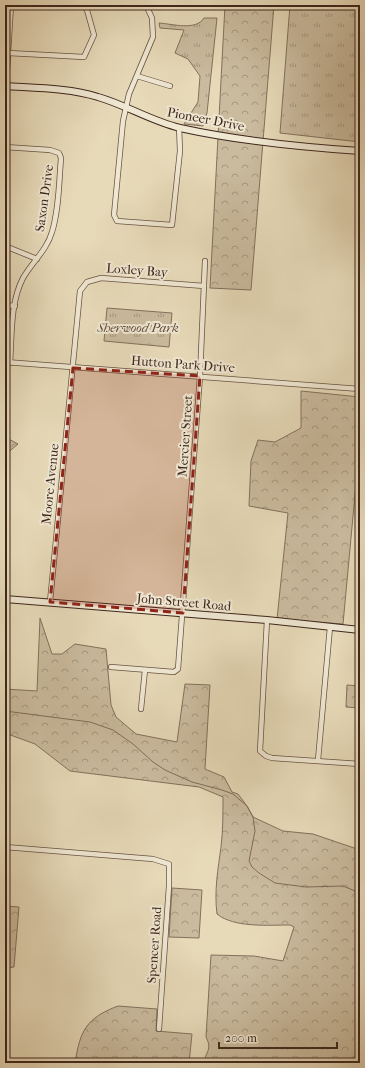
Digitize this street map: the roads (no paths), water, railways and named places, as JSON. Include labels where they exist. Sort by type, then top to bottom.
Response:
[{"type":"street","points":[[5,86],[11,5]]},
{"type":"street","points":[[8,53],[84,58],[94,35],[87,10],[83,5]]},
{"type":"street","points":[[146,5],[152,18],[153,37],[137,76],[123,121],[114,216],[119,222],[172,225],[180,151],[179,128]]},
{"type":"street","points":[[137,76],[170,86]]},
{"type":"street","name":"Pioneer Drive","points":[[5,86],[81,92],[179,128],[287,144],[360,151]]},
{"type":"street","name":"Saxon Drive","points":[[5,147],[50,150],[59,153],[60,156],[52,233],[43,252],[23,280],[15,306],[7,363]]},
{"type":"street","points":[[5,246],[37,259]]},
{"type":"street","name":"Mercier Street","points":[[145,670],[174,672],[178,670],[200,376],[205,261]]},
{"type":"street","name":"Loxley Bay","points":[[73,368],[78,299],[80,291],[87,282],[101,278],[204,286]]},
{"type":"street","points":[[5,305],[15,306]]},
{"type":"street","name":"Hutton Park Drive","points":[[7,363],[200,376],[360,389]]},
{"type":"street","name":"Moore Avenue","points":[[50,602],[73,368]]},
{"type":"street","name":"John Street Road","points":[[5,599],[267,620],[360,630]]},
{"type":"street","points":[[267,620],[260,751],[266,756],[360,764]]},
{"type":"street","points":[[318,760],[330,627]]},
{"type":"street","points":[[111,667],[145,670],[141,709]]},
{"type":"street","name":"Spencer Road","points":[[5,847],[153,859],[169,864],[169,886],[159,1029]]},
{"type":"waterway","points":[[5,711],[90,722],[113,730],[165,770],[192,782],[233,794],[247,806],[253,817],[255,831],[249,861],[252,867],[259,873],[275,883],[306,887],[343,886],[360,893]]},
{"type":"park label","name":"Sherwood Park","points":[[138,327]]}]
